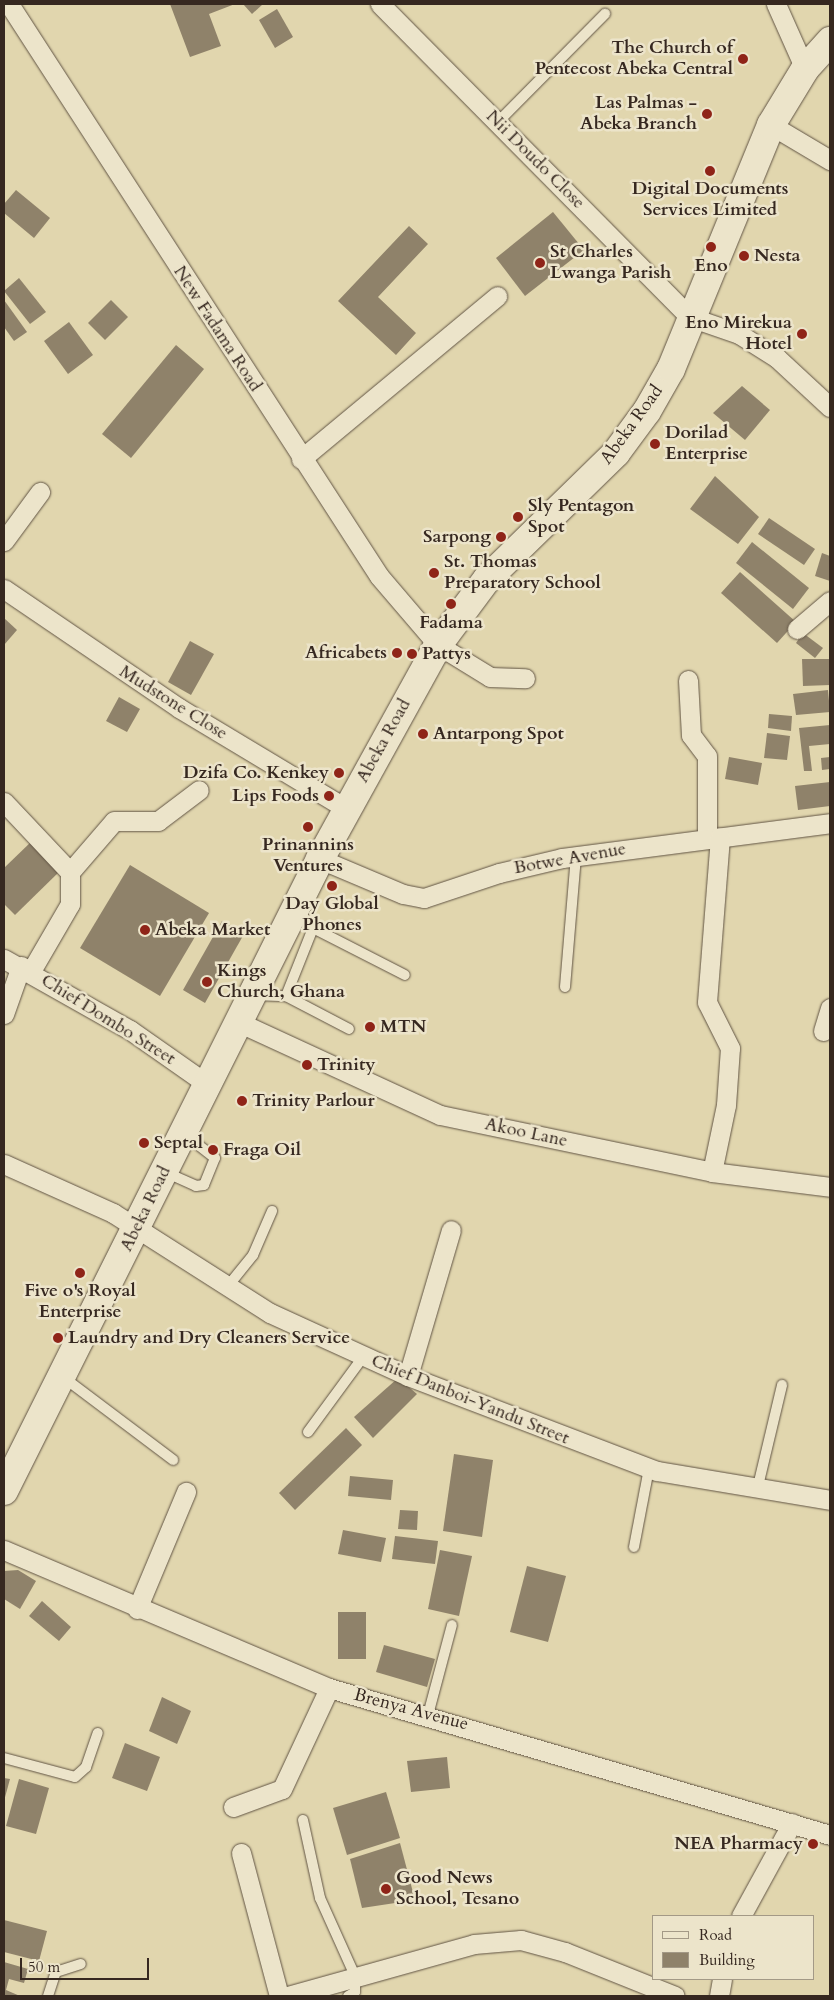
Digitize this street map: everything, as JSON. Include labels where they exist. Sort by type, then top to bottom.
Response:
[{"type":"street","name":"New Fadama Road","points":[[9,4],[379,576],[438,646],[490,677],[525,678]]},
{"type":"street","name":"Nii Doudo Close","points":[[380,4],[466,93],[499,121],[690,317]]},
{"type":"street","points":[[776,4],[806,69]]},
{"type":"street","name":"Abeka Road","points":[[4,1491],[64,1376],[252,995],[304,918],[320,859],[438,646],[487,579],[616,453],[671,370],[690,317],[771,124],[806,69],[830,41]]},
{"type":"street","points":[[771,124],[830,160]]},
{"type":"street","points":[[301,458],[497,296]]},
{"type":"street","points":[[690,317],[718,324],[769,354],[830,407]]},
{"type":"street","points":[[4,541],[40,492]]},
{"type":"street","name":"Mudstone Close","points":[[4,589],[179,708],[347,809]]},
{"type":"street","points":[[797,630],[830,601]]},
{"type":"street","points":[[688,680],[690,735],[706,756],[714,838],[707,1002],[730,1048],[726,1105],[712,1172]]},
{"type":"street","points":[[4,802],[70,872],[114,821],[158,821],[199,790]]},
{"type":"street","name":"Botwe Avenue","points":[[320,859],[403,894],[424,898],[499,872],[576,856],[830,823]]},
{"type":"street","name":"Chief Dombo Street","points":[[70,872],[70,904],[19,965],[207,1084]]},
{"type":"street","points":[[4,1014],[19,965]]},
{"type":"street","points":[[823,1031],[830,1008]]},
{"type":"street","name":"Akoo Lane","points":[[238,1022],[440,1114],[712,1172],[830,1187]]},
{"type":"street","name":"Chief Danboi-Yandu Street","points":[[4,1164],[71,1192],[137,1229],[270,1313],[408,1376],[649,1468],[830,1500]]},
{"type":"street","points":[[408,1376],[451,1230]]},
{"type":"street","points":[[137,1609],[186,1492]]},
{"type":"street","name":"Brenya Avenue","points":[[4,1550],[137,1609],[329,1688],[428,1715],[830,1835]]},
{"type":"street","points":[[233,1807],[282,1789],[329,1688]]},
{"type":"street","points":[[742,1915],[792,1824]]},
{"type":"street","points":[[241,1853],[279,1996]]},
{"type":"street","points":[[288,1996],[474,1944],[521,1940],[565,1952],[675,1996]]},
{"type":"street","points":[[719,1996],[722,1980]]},
{"type":"lane","points":[[499,121],[605,14]]},
{"type":"lane","points":[[565,988],[576,856]]},
{"type":"lane","points":[[286,996],[304,918],[405,976]]},
{"type":"lane","points":[[252,995],[286,996],[349,1029]]},
{"type":"lane","points":[[165,1172],[200,1187],[208,1177],[215,1158],[183,1133]]},
{"type":"lane","points":[[228,1286],[253,1255],[272,1211]]},
{"type":"lane","points":[[308,1432],[363,1357]]},
{"type":"lane","points":[[64,1376],[173,1460]]},
{"type":"lane","points":[[758,1486],[782,1385]]},
{"type":"lane","points":[[634,1546],[649,1468]]},
{"type":"lane","points":[[428,1715],[452,1625]]},
{"type":"lane","points":[[4,1758],[75,1777],[86,1767],[98,1733]]},
{"type":"lane","points":[[303,1820],[320,1898],[355,1976],[355,1992],[348,1996]]},
{"type":"lane","points":[[48,1996],[56,1972],[81,1964]]},
{"type":"building","points":[[170,4],[235,4],[209,14],[221,46],[190,57]]},
{"type":"building","points":[[243,4],[263,4],[252,14]]},
{"type":"building","points":[[277,9],[293,37],[275,48],[259,20]]},
{"type":"building","points":[[16,190],[50,218],[34,238],[4,213],[4,204]]},
{"type":"building","points":[[553,212],[584,250],[525,296],[496,258]]},
{"type":"building","points":[[409,226],[428,244],[378,297],[416,333],[396,355],[338,301]]},
{"type":"building","points":[[19,278],[46,312],[30,324],[4,291]]},
{"type":"building","points":[[4,300],[27,332],[14,341],[4,327]]},
{"type":"building","points":[[111,300],[128,317],[105,340],[88,323]]},
{"type":"building","points":[[69,322],[93,355],[68,374],[44,341]]},
{"type":"building","points":[[176,345],[204,369],[131,458],[102,434]]},
{"type":"building","points":[[742,386],[770,410],[745,440],[713,413]]},
{"type":"building","points":[[715,476],[759,517],[738,544],[690,509]]},
{"type":"building","points":[[769,518],[815,549],[804,565],[758,534]]},
{"type":"building","points":[[752,542],[809,588],[793,609],[736,563]]},
{"type":"building","points":[[822,553],[830,556],[830,581],[815,576]]},
{"type":"building","points":[[740,572],[796,622],[777,643],[721,593]]},
{"type":"building","points":[[4,618],[17,630],[4,645]]},
{"type":"building","points":[[803,633],[823,648],[815,658],[796,643]]},
{"type":"building","points":[[190,641],[214,654],[191,695],[168,682]]},
{"type":"building","points":[[802,659],[830,659],[830,685],[803,686]]},
{"type":"building","points":[[828,690],[830,712],[796,715],[793,694]]},
{"type":"building","points":[[119,697],[140,709],[127,732],[106,721]]},
{"type":"building","points":[[769,714],[792,716],[791,731],[768,728]]},
{"type":"building","points":[[830,725],[830,744],[809,746],[812,771],[804,771],[799,728]]},
{"type":"building","points":[[767,733],[790,736],[787,760],[764,758]]},
{"type":"building","points":[[729,757],[762,763],[758,785],[725,779]]},
{"type":"building","points":[[830,757],[830,769],[822,770],[821,758]]},
{"type":"building","points":[[830,782],[830,806],[798,810],[795,786]]},
{"type":"building","points":[[33,840],[61,870],[15,915],[4,904],[4,868]]},
{"type":"building","name":"Abeka Market","points":[[130,865],[209,913],[160,996],[80,948]]},
{"type":"building","points":[[222,921],[244,934],[205,1003],[183,990]]},
{"type":"building","points":[[398,1378],[417,1394],[373,1438],[354,1417]]},
{"type":"building","points":[[346,1428],[362,1445],[295,1510],[279,1493]]},
{"type":"building","points":[[454,1454],[493,1460],[482,1537],[443,1531]]},
{"type":"building","points":[[350,1476],[393,1480],[391,1500],[348,1496]]},
{"type":"building","points":[[400,1510],[418,1511],[417,1530],[398,1529]]},
{"type":"building","points":[[343,1530],[386,1538],[381,1562],[338,1554]]},
{"type":"building","points":[[395,1536],[438,1541],[435,1564],[392,1559]]},
{"type":"building","points":[[440,1550],[472,1556],[459,1616],[428,1609]]},
{"type":"building","points":[[527,1566],[566,1576],[548,1642],[510,1632]]},
{"type":"building","points":[[18,1570],[36,1581],[20,1609],[4,1599],[4,1571]]},
{"type":"building","points":[[42,1601],[71,1627],[59,1641],[29,1616]]},
{"type":"building","points":[[338,1612],[366,1612],[366,1659],[338,1659]]},
{"type":"building","points":[[384,1645],[435,1659],[427,1687],[376,1672]]},
{"type":"building","points":[[162,1697],[191,1711],[177,1744],[149,1731]]},
{"type":"building","points":[[125,1743],[160,1757],[147,1791],[112,1778]]},
{"type":"building","points":[[447,1757],[450,1788],[411,1792],[407,1761]]},
{"type":"building","points":[[4,1778],[10,1779],[4,1801]]},
{"type":"building","points":[[19,1779],[49,1788],[36,1834],[6,1826]]},
{"type":"building","points":[[386,1792],[400,1838],[347,1855],[333,1808]]},
{"type":"building","points":[[400,1843],[415,1900],[362,1908],[350,1859]]},
{"type":"building","points":[[4,1920],[47,1931],[39,1961],[4,1952]]},
{"type":"building","points":[[4,1962],[28,1969],[24,1983],[9,1979],[6,1990],[20,1996],[4,1996]]},
{"type":"place","name":"The Church of Pentecost Abeka Central","points":[[743,59]]},
{"type":"place","name":"Las Palmas - Abeka Branch","points":[[707,114]]},
{"type":"place","name":"Digital Documents Services Limited","points":[[710,171]]},
{"type":"place","name":"Eno","points":[[711,247]]},
{"type":"place","name":"Nesta","points":[[744,256]]},
{"type":"place","name":"St Charles Lwanga Parish","points":[[540,263]]},
{"type":"place","name":"Eno Mirekua Hotel","points":[[802,334]]},
{"type":"place","name":"Dorilad Enterprise","points":[[655,444]]},
{"type":"place","name":"Sly Pentagon Spot","points":[[518,517]]},
{"type":"place","name":"Sarpong","points":[[501,537]]},
{"type":"place","name":"St. Thomas Preparatory School","points":[[434,573]]},
{"type":"place","name":"Fadama","points":[[451,604]]},
{"type":"place","name":"Africabets","points":[[397,653]]},
{"type":"place","name":"Pattys","points":[[412,654]]},
{"type":"place","name":"Antarpong Spot","points":[[423,734]]},
{"type":"place","name":"Dzifa Co. Kenkey","points":[[339,773]]},
{"type":"place","name":"Lips Foods","points":[[329,796]]},
{"type":"place","name":"Prinannins Ventures","points":[[308,827]]},
{"type":"place","name":"Day Global Phones","points":[[332,886]]},
{"type":"place","name":"Abeka Market","points":[[145,930]]},
{"type":"place","name":"Kings Church, Ghana","points":[[207,982]]},
{"type":"place","name":"MTN","points":[[370,1027]]},
{"type":"place","name":"Trinity","points":[[307,1065]]},
{"type":"place","name":"Trinity Parlour","points":[[242,1101]]},
{"type":"place","name":"Septal","points":[[144,1143]]},
{"type":"place","name":"Fraga Oil","points":[[213,1150]]},
{"type":"place","name":"Five o's Royal Enterprise","points":[[80,1273]]},
{"type":"place","name":"Laundry and Dry Cleaners Service","points":[[58,1338]]},
{"type":"place","name":"NEA Pharmacy","points":[[813,1844]]},
{"type":"place","name":"Good News School, Tesano","points":[[386,1889]]}]
